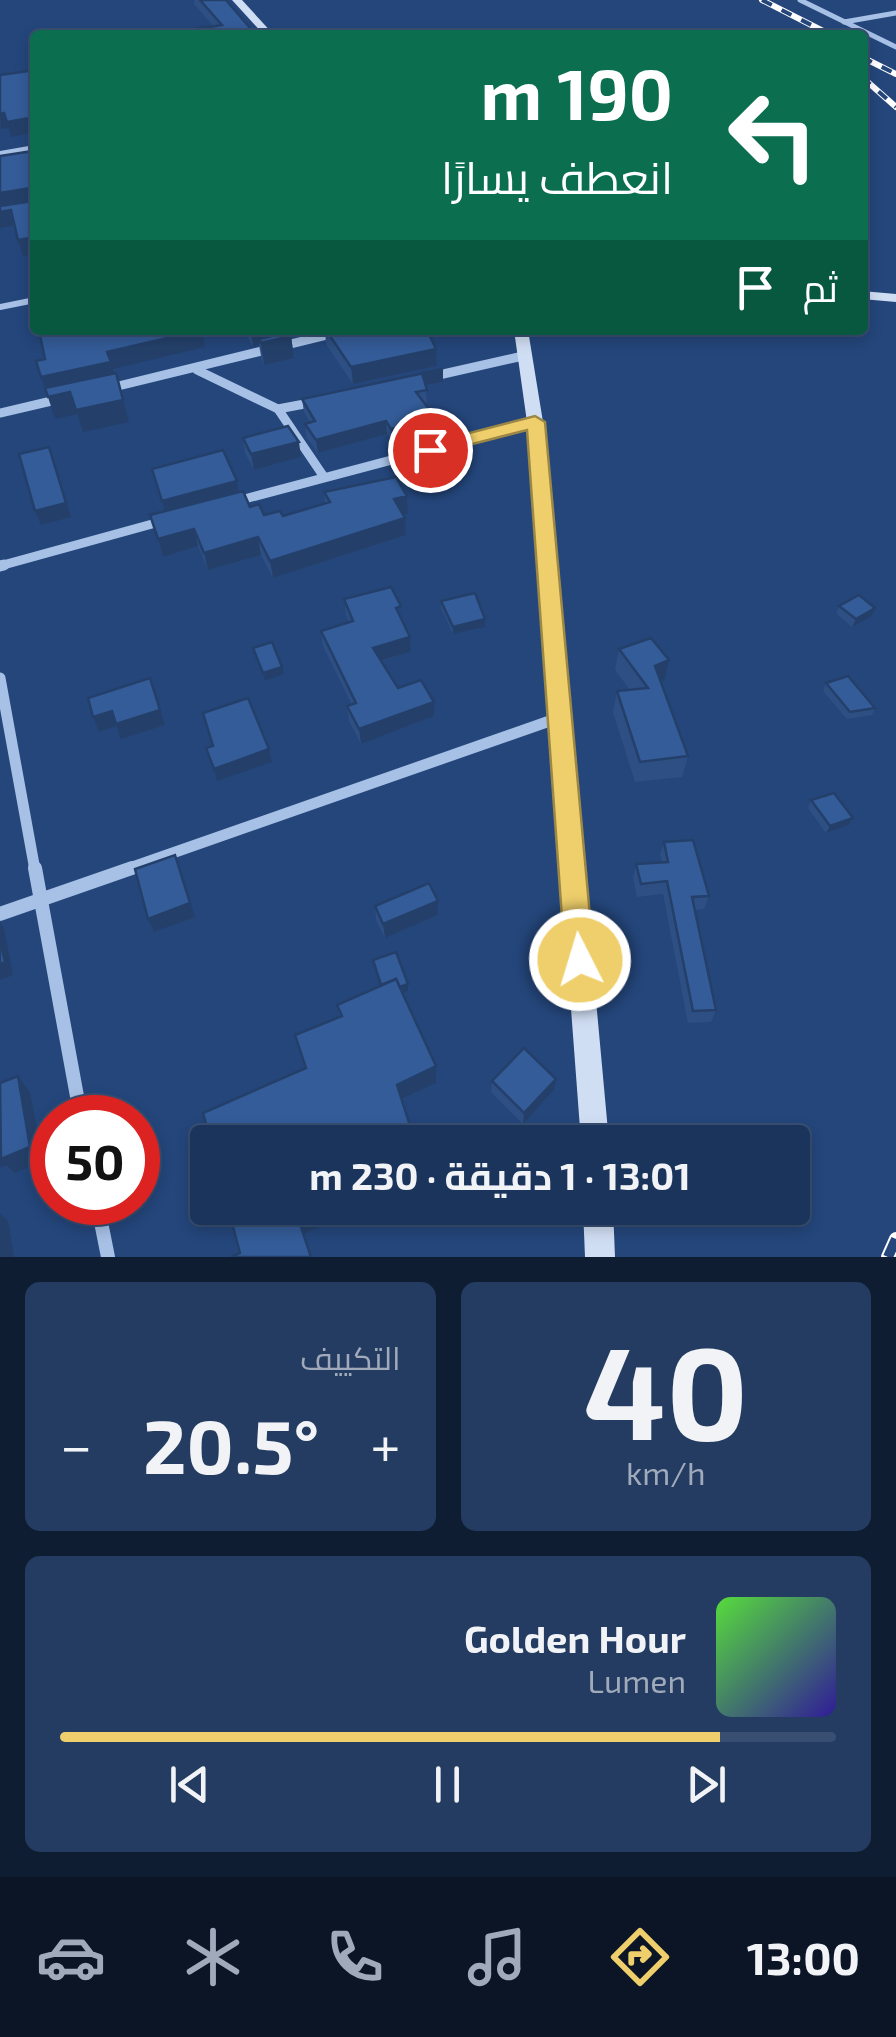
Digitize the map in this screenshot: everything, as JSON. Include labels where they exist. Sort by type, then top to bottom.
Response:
[{"type":"main road","points":[[237,0],[264,30]]},
{"type":"main road","points":[[868,296],[896,298]]},
{"type":"main road","points":[[527,338],[594,1125]]},
{"type":"main road","points":[[599,1225],[600,1257]]},
{"type":"street","points":[[800,0],[861,30]]},
{"type":"street","points":[[844,22],[896,13]]},
{"type":"street","points":[[868,34],[896,47]]},
{"type":"street","points":[[0,154],[30,149]]},
{"type":"street","points":[[0,307],[30,301]]},
{"type":"street","points":[[92,392],[329,335]]},
{"type":"street","points":[[415,380],[527,338]]},
{"type":"street","points":[[196,370],[278,409],[324,477]]},
{"type":"street","points":[[0,413],[74,396]]},
{"type":"street","points":[[278,409],[325,400]]},
{"type":"street","points":[[228,503],[535,422]]},
{"type":"street","points":[[0,566],[172,519]]},
{"type":"street","points":[[0,678],[77,1095]]},
{"type":"street","points":[[0,914],[560,717]]},
{"type":"street","points":[[102,1225],[108,1257]]},
{"type":"building","points":[[200,0],[226,0],[252,30],[188,30],[222,25]]},
{"type":"building","points":[[30,71],[30,118],[7,122],[4,113],[0,114],[0,75]]},
{"type":"building","points":[[30,151],[30,188],[0,193],[0,156]]},
{"type":"building","points":[[30,201],[30,238],[18,240],[11,210],[0,212],[0,206]]},
{"type":"building","points":[[40,335],[180,335],[107,352],[111,362],[41,377],[36,361],[45,359]]},
{"type":"building","points":[[276,335],[291,336],[261,343],[259,339]]},
{"type":"building","points":[[329,335],[429,335],[436,349],[351,367]]},
{"type":"building","points":[[116,373],[123,400],[76,410],[70,392],[48,397],[45,388]]},
{"type":"building","points":[[422,373],[427,390],[416,392],[435,417],[391,429],[386,421],[316,440],[305,424],[315,421],[302,399]]},
{"type":"building","points":[[288,426],[299,442],[251,454],[243,438]]},
{"type":"building","points":[[49,447],[66,503],[35,511],[19,454]]},
{"type":"building","points":[[223,450],[237,481],[162,501],[152,469]]},
{"type":"building","points":[[396,477],[407,496],[394,499],[405,518],[270,561],[258,537],[204,553],[194,529],[158,539],[150,515],[243,491],[250,507],[259,504],[264,515],[280,511],[283,516],[330,502],[324,492]]},
{"type":"building","points":[[391,587],[410,637],[373,648],[398,688],[421,680],[434,702],[359,729],[347,706],[356,703],[321,631],[353,621],[344,599]]},
{"type":"building","points":[[475,593],[485,619],[453,627],[441,601]]},
{"type":"building","points":[[859,595],[875,608],[856,619],[839,606]]},
{"type":"building","points":[[651,638],[669,660],[655,666],[688,756],[640,762],[617,691],[648,688],[619,649]]},
{"type":"building","points":[[272,642],[282,667],[263,673],[253,648]]},
{"type":"building","points":[[848,676],[875,708],[850,712],[826,683]]},
{"type":"building","points":[[150,678],[160,710],[116,724],[112,711],[93,717],[88,698]]},
{"type":"building","points":[[248,698],[269,749],[214,769],[206,748],[213,746],[203,713]]},
{"type":"building","points":[[834,793],[853,818],[830,826],[811,800]]},
{"type":"building","points":[[693,840],[709,896],[692,897],[716,1010],[693,1011],[667,881],[641,884],[636,864],[668,862],[664,842]]},
{"type":"building","points":[[175,855],[190,903],[148,919],[135,869]]},
{"type":"building","points":[[429,883],[438,901],[383,924],[375,906]]},
{"type":"building","points":[[396,952],[408,984],[400,987],[396,979],[381,985],[373,960]]},
{"type":"building","points":[[396,979],[436,1066],[397,1085],[410,1125],[206,1125],[203,1113],[306,1068],[295,1035],[342,1016],[337,1005]]},
{"type":"building","points":[[524,1048],[556,1079],[524,1113],[492,1081]]},
{"type":"building","points":[[18,1076],[30,1147],[1,1159],[0,1083]]},
{"type":"building","points":[[233,1225],[300,1225],[311,1257],[231,1257],[240,1253]]},
{"type":"railway","points":[[762,0],[821,30]]},
{"type":"railway","points":[[868,60],[896,74]]},
{"type":"railway","points":[[868,82],[896,107]]},
{"type":"railway","points":[[888,1257],[896,1239]]},
{"type":"route","points":[[430,450],[535,422],[580,960]]}]
